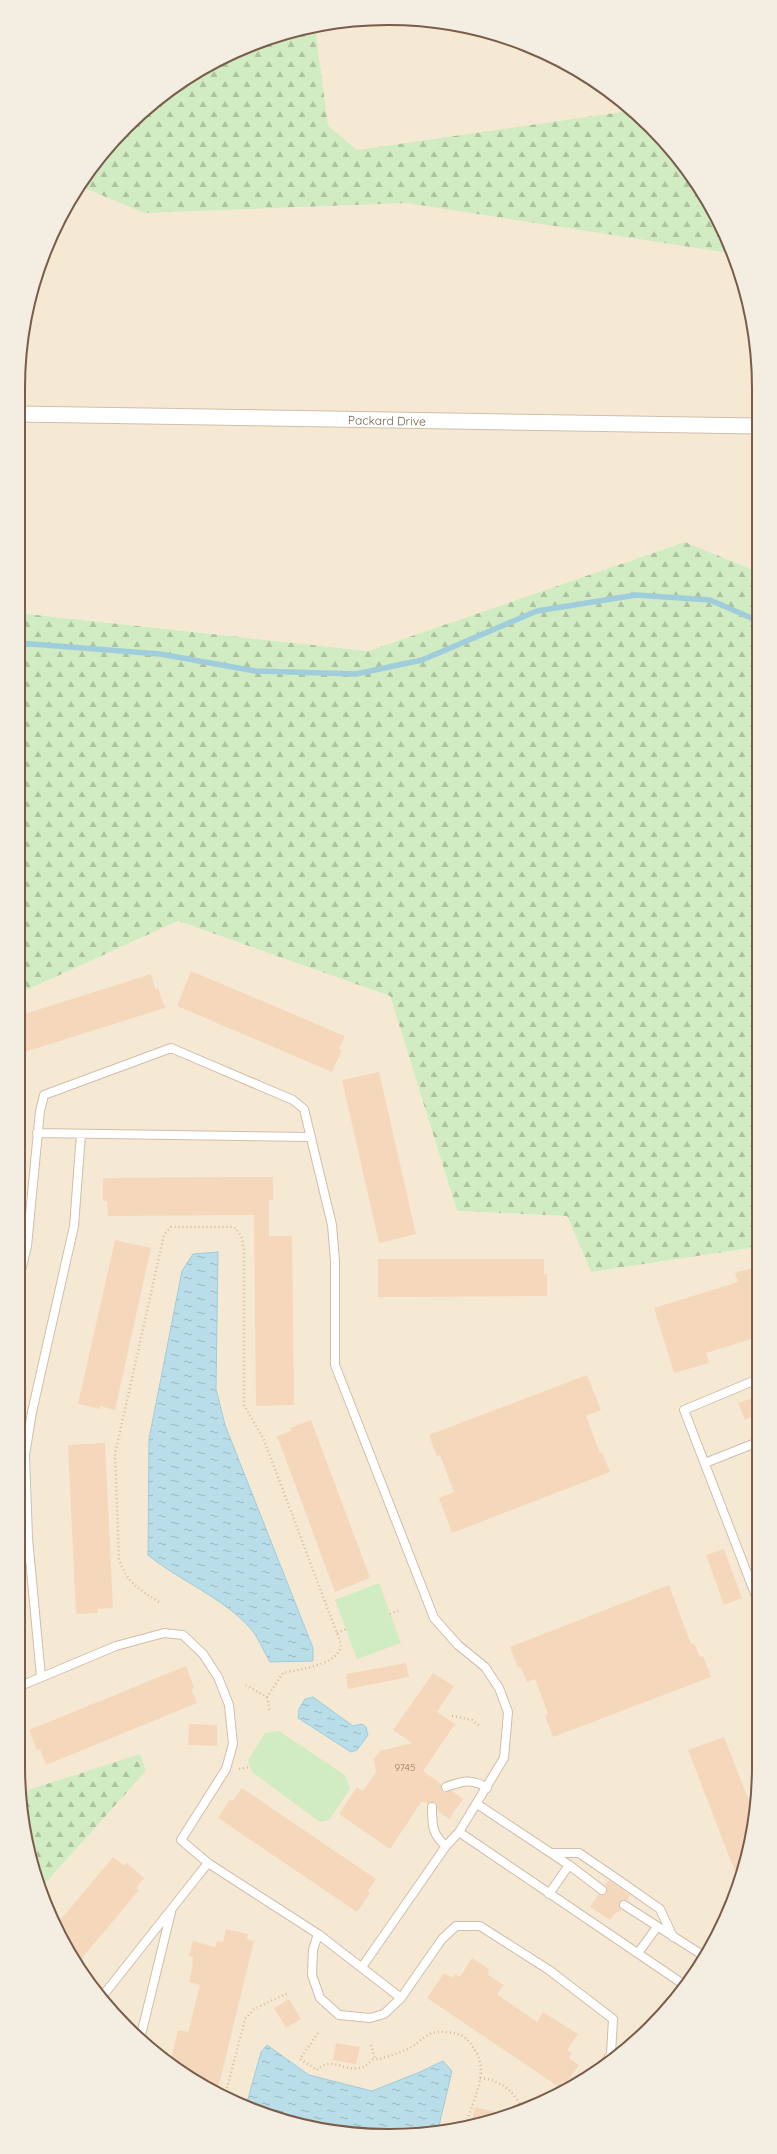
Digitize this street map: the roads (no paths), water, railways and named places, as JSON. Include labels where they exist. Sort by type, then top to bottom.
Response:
[{"type":"street","name":"Packard Drive","points":[[25,414],[752,426]]},
{"type":"lane","points":[[25,1254],[37,1133],[40,1110],[44,1095],[171,1048],[293,1100],[304,1109],[332,1225],[335,1261],[335,1365],[434,1618],[458,1645],[485,1667],[499,1688],[508,1712],[504,1758],[487,1788],[459,1832],[446,1846],[362,1967]]},
{"type":"lane","points":[[37,1133],[311,1137]]},
{"type":"lane","points":[[41,1677],[28,1538],[25,1455],[32,1412],[74,1226],[81,1134]]},
{"type":"lane","points":[[752,1382],[684,1410],[752,1586]]},
{"type":"lane","points":[[705,1463],[752,1444]]},
{"type":"lane","points":[[25,1683],[116,1646],[164,1633],[183,1635],[203,1654],[218,1676],[229,1705],[233,1744],[226,1769],[181,1840],[208,1863],[318,1934],[401,1998]]},
{"type":"lane","points":[[446,1787],[463,1780],[478,1782],[487,1788]]},
{"type":"lane","points":[[477,1804],[552,1853],[602,1890]]},
{"type":"lane","points":[[432,1807],[432,1828],[438,1839],[446,1846]]},
{"type":"lane","points":[[459,1832],[680,1982]]},
{"type":"lane","points":[[552,1853],[579,1853],[620,1881],[660,1909],[673,1937]]},
{"type":"lane","points":[[105,1993],[208,1863]]},
{"type":"lane","points":[[549,1894],[569,1865]]},
{"type":"lane","points":[[624,1904],[657,1927],[699,1953]]},
{"type":"lane","points":[[142,2032],[171,1910]]},
{"type":"lane","points":[[318,1934],[313,1950],[312,1975],[320,1998],[339,2015],[370,2018],[384,2014],[401,1998],[442,1939],[456,1926],[480,1926],[549,1970],[614,2019],[611,2053]]},
{"type":"lane","points":[[638,1953],[657,1927]]},
{"type":"water","points":[[218,1252],[216,1389],[225,1425],[313,1648],[313,1661],[270,1662],[255,1634],[241,1618],[148,1555],[149,1439],[182,1271],[193,1254]]},
{"type":"water","points":[[313,1697],[353,1726],[362,1724],[366,1727],[368,1735],[357,1750],[351,1752],[298,1718],[299,1709],[305,1699]]},
{"type":"water","points":[[267,2045],[309,2075],[372,2091],[443,2061],[452,2071],[439,2125],[388,2129],[341,2126],[294,2117],[249,2101],[248,2100],[261,2052]]},
{"type":"waterway","points":[[25,644],[160,654],[255,671],[356,674],[422,660],[537,611],[636,595],[710,600],[752,618]]}]
